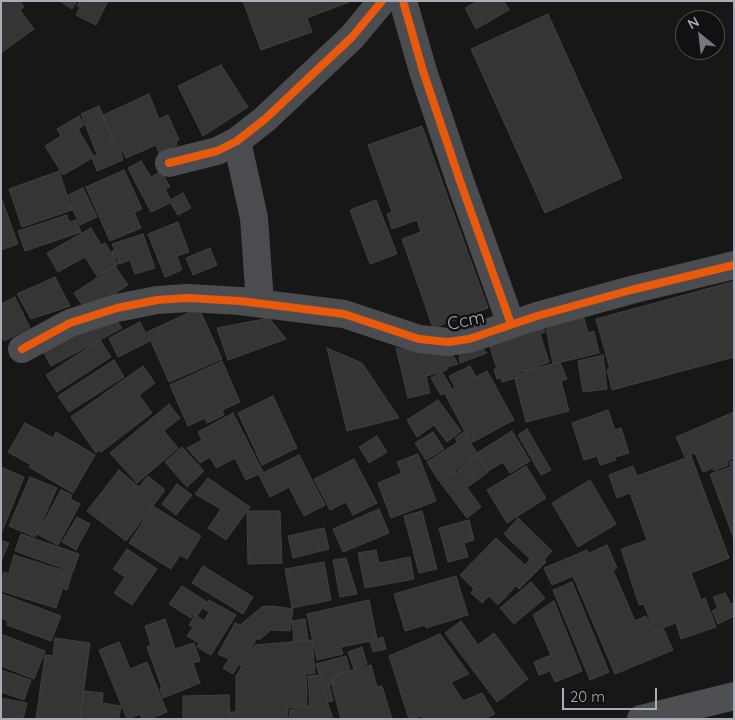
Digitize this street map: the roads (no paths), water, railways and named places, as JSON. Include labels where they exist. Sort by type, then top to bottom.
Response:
[{"type":"main road","points":[[641,719],[734,696]]},
{"type":"street","points":[[169,164],[217,150],[237,141],[265,119],[352,38],[382,1]]},
{"type":"street","points":[[403,1],[423,71],[456,172],[511,324]]},
{"type":"street","points":[[237,141],[254,218],[260,303]]},
{"type":"street","name":"Ccm","points":[[22,348],[70,323],[116,308],[157,300],[188,298],[260,303],[344,314],[419,339],[448,342],[469,339],[511,324],[631,290],[734,265]]}]
